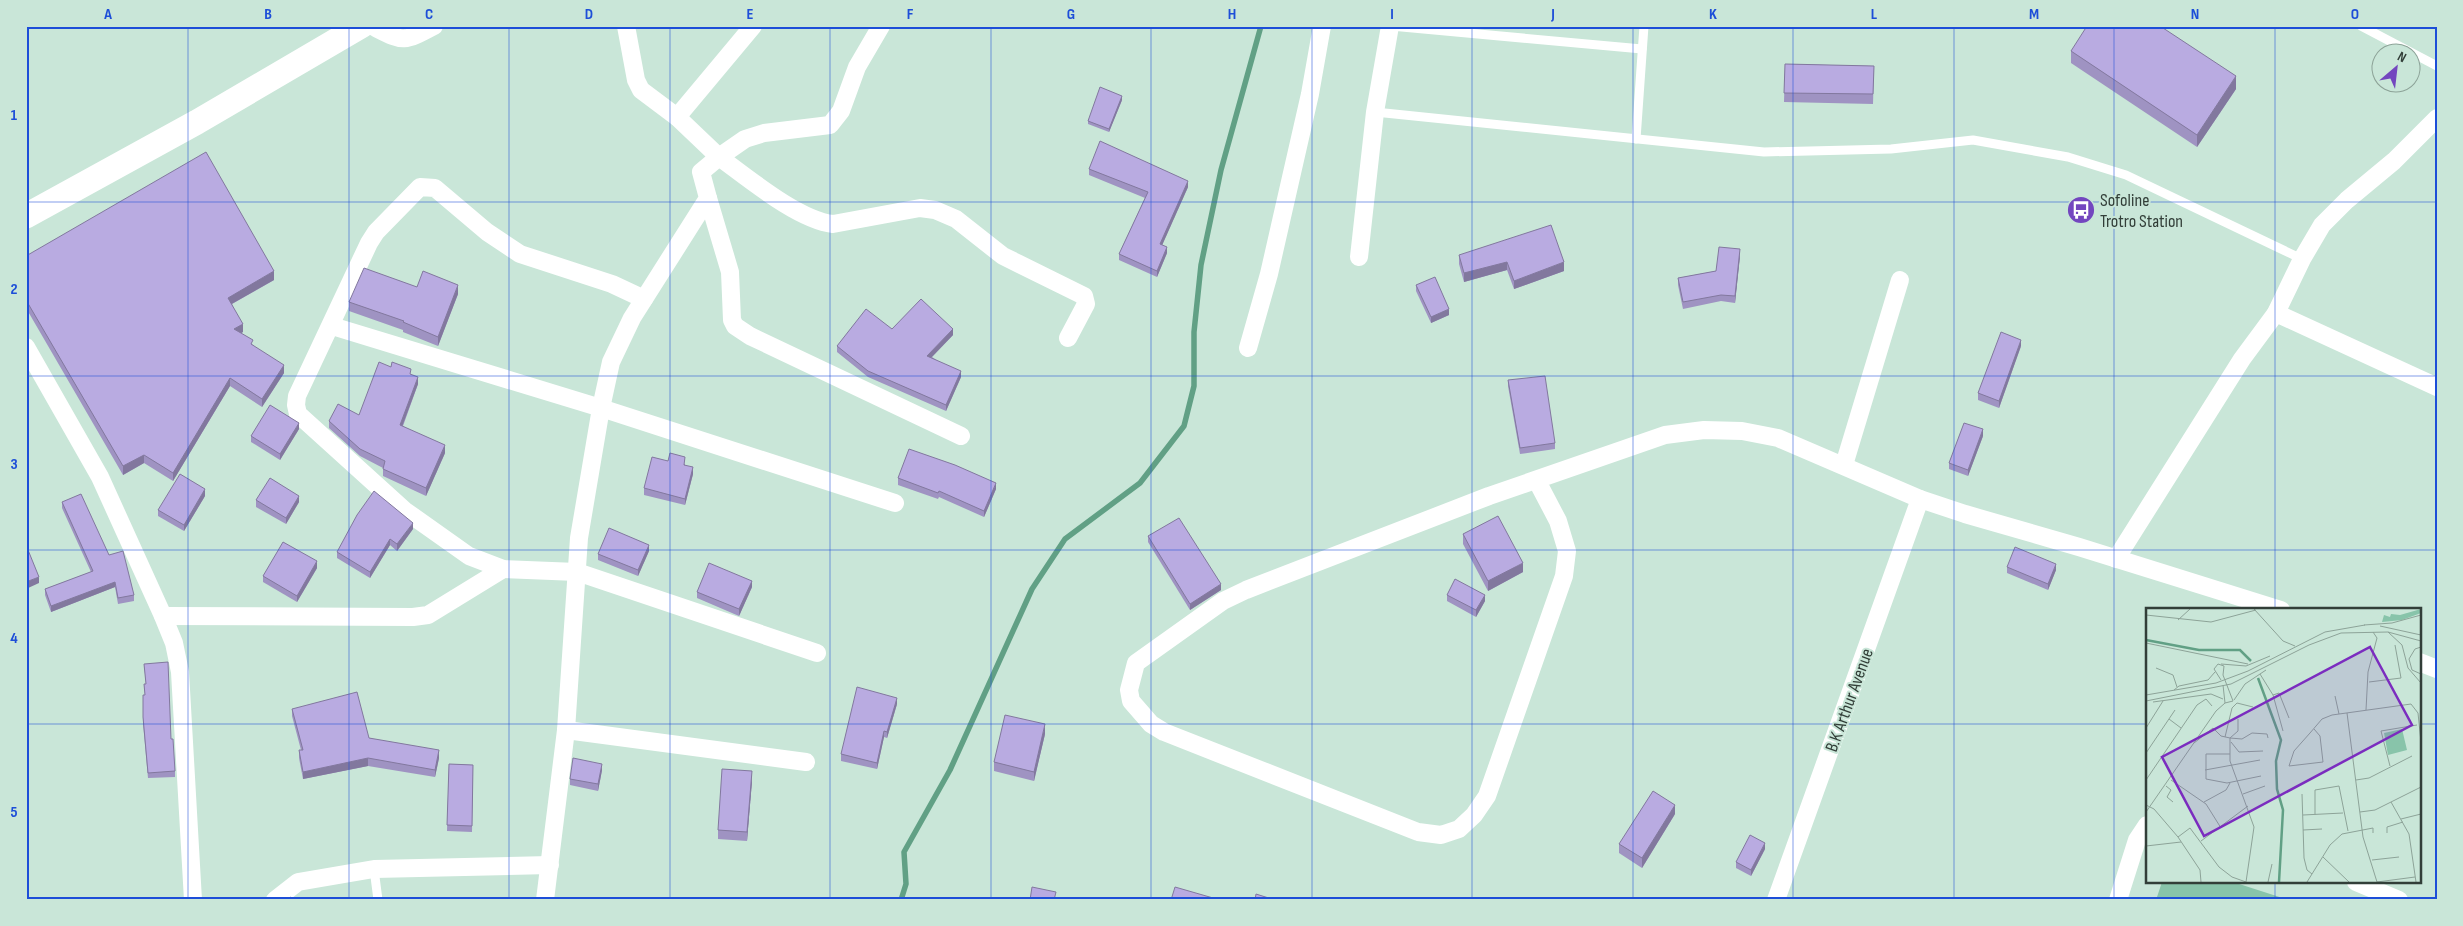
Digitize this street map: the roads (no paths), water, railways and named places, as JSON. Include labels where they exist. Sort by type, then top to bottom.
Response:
[{"type":"street","points":[[26,216],[197,122],[361,26]]},
{"type":"street","points":[[372,26],[404,40],[410,39],[434,26]]},
{"type":"street","points":[[626,26],[636,80],[641,90],[677,118],[719,157],[767,191],[812,219],[822,223],[833,224],[920,208],[947,214],[1003,256],[1084,296],[1086,304],[1068,338]]},
{"type":"street","points":[[677,118],[753,26]]},
{"type":"street","points":[[882,26],[857,67],[841,111],[830,125],[764,133],[745,139],[701,172],[730,272],[732,320],[735,326],[750,336],[962,436]]},
{"type":"street","points":[[1248,348],[1273,255],[1310,94],[1322,26]]},
{"type":"street","points":[[1359,257],[1375,112],[1390,26]]},
{"type":"street","points":[[2116,558],[2242,359],[2276,313],[2302,259],[2322,225],[2347,200],[2394,161],[2437,118]]},
{"type":"street","points":[[644,299],[612,284],[520,254],[487,232],[436,188],[420,187],[376,232],[369,243],[332,326],[297,396],[298,414],[404,510],[460,552],[503,569],[576,572],[817,653]]},
{"type":"street","points":[[545,900],[566,730],[579,538],[601,408],[612,362],[632,318],[708,198]]},
{"type":"street","points":[[1844,465],[1900,280]]},
{"type":"street","points":[[2276,313],[2437,387]]},
{"type":"street","points":[[332,326],[601,408],[895,503]]},
{"type":"street","points":[[26,348],[100,477],[174,643],[180,672],[193,900]]},
{"type":"street","points":[[1537,481],[1558,521],[1567,551],[1564,576],[1487,796],[1474,815],[1459,829],[1441,835],[1418,832],[1297,785],[1164,732],[1141,715],[1131,701],[1129,690],[1136,663],[1223,602],[1246,590],[1419,522],[1665,435],[1704,430],[1742,431],[1778,438],[1920,499],[2275,608]]},
{"type":"street","name":"B.K Arthur Avenue","points":[[1776,900],[1920,499]]},
{"type":"street","points":[[163,616],[428,615],[503,569]]},
{"type":"street","points":[[2420,662],[2437,669]]},
{"type":"street","points":[[566,730],[806,762]]},
{"type":"street","points":[[2118,900],[2137,840],[2146,826]]},
{"type":"street","points":[[275,900],[298,882],[374,869],[550,865]]},
{"type":"street","points":[[2361,884],[2399,900]]},
{"type":"lane","points":[[1390,26],[1642,49]]},
{"type":"lane","points":[[1636,139],[1644,26]]},
{"type":"lane","points":[[2361,26],[2437,66]]},
{"type":"lane","points":[[1375,112],[1764,152],[1891,149],[1973,140],[2068,157],[2126,175],[2302,259]]},
{"type":"lane","points":[[374,869],[378,900]]},
{"type":"waterway","points":[[901,900],[906,884],[904,852],[950,770],[1032,589],[1065,539],[1140,483],[1184,426],[1194,386],[1194,332],[1201,265],[1221,170],[1261,26]]},
{"type":"place","name":"Sofoline Trotro Station","points":[[2081,210]]}]
